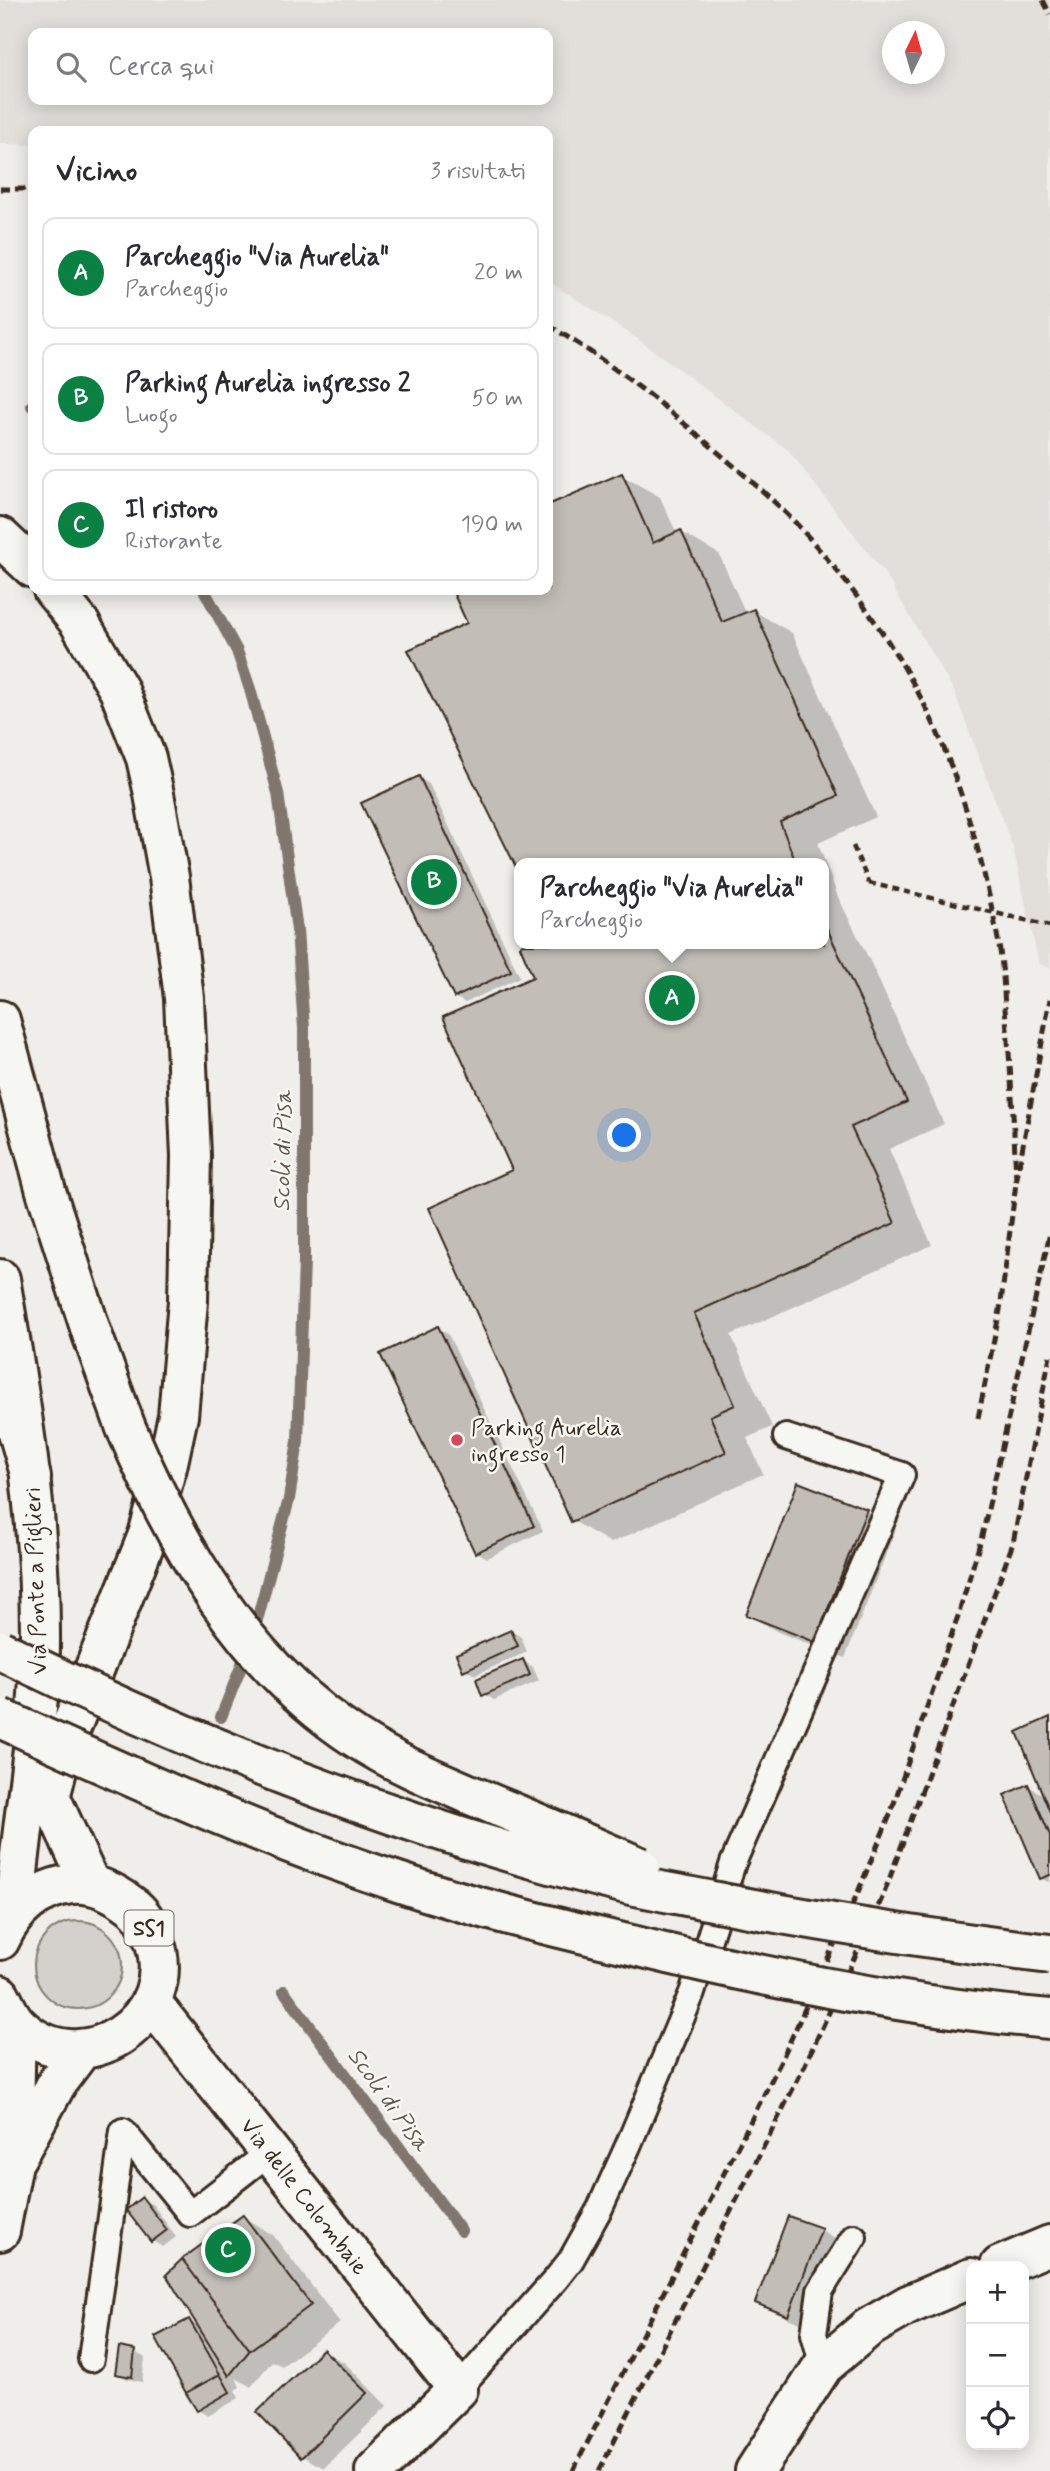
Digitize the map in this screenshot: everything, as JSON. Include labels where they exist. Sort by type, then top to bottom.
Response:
[{"type":"main road","points":[[0,537],[28,563]]},
{"type":"main road","points":[[50,1798],[62,1750],[148,1535],[167,1467],[178,1416],[188,1301],[191,1156],[184,998],[169,877],[151,782],[145,758],[119,690],[79,622],[57,595]]},
{"type":"main road","points":[[0,1020],[58,1231],[126,1428],[149,1483],[175,1531],[244,1637],[321,1713],[356,1738],[402,1764],[726,1903]]},
{"type":"main road","name":"Via Ponte a Piglieri","points":[[0,1279],[31,1477],[41,1636],[33,1759],[5,1927]]},
{"type":"main road","points":[[0,1370],[31,1477]]},
{"type":"main road","points":[[0,1650],[159,1724],[362,1805],[615,1881],[788,1916],[958,1943],[1050,1954]]},
{"type":"main road","points":[[0,1718],[267,1834],[398,1882],[523,1919],[798,1982],[939,2006],[1050,2019]]},
{"type":"main road","name":"Via Ponte a Piglieri","points":[[33,1759],[90,1885]]},
{"type":"main road","name":"SS1","points":[[5,1927],[36,1896],[72,1884],[90,1885],[122,1898],[135,1908],[149,1928],[158,1953],[159,1978],[152,2002],[140,2020],[123,2035],[104,2045],[82,2049],[62,2048],[43,2042],[6,2011]]},
{"type":"main road","name":"Via delle Colombaie","points":[[152,2002],[458,2389]]},
{"type":"main road","name":"SS1","points":[[0,2231],[13,2163],[6,2011]]},
{"type":"main road","name":"SS1","points":[[13,2163],[58,2081],[82,2049]]},
{"type":"main road","points":[[1012,2261],[1050,2245]]},
{"type":"main road","points":[[755,2471],[824,2365],[868,2328],[908,2305],[966,2280]]},
{"type":"main road","points":[[375,2471],[458,2389]]},
{"type":"lane","points":[[458,2389],[571,2260],[600,2208],[692,1993],[733,1863],[902,1475],[786,1437]]},
{"type":"lane","points":[[90,2359],[123,2131],[190,2214],[270,2152]]},
{"type":"lane","points":[[824,2365],[814,2334],[820,2291],[854,2237]]},
{"type":"path","points":[[853,846],[869,883],[1050,926]]},
{"type":"shaded area","points":[[0,0],[1050,0],[1050,968],[1039,964],[1013,848],[954,691],[885,574],[788,450],[635,337],[553,284],[553,126],[28,126],[28,145],[0,144]]},
{"type":"shaded area","points":[[78,1921],[103,1928],[115,1940],[122,1965],[115,1990],[103,2002],[78,2009],[53,2002],[41,1990],[34,1965],[41,1940],[53,1928]]},
{"type":"building","points":[[622,473],[653,543],[681,530],[722,622],[754,609],[838,796],[780,822],[794,858],[514,858],[514,863],[408,650],[467,623],[454,595],[553,595],[553,503]]},
{"type":"building","points":[[419,776],[511,971],[454,998],[361,803]]},
{"type":"building","points":[[829,933],[907,1102],[851,1127],[895,1223],[694,1313],[735,1405],[710,1416],[726,1452],[571,1522],[429,1208],[512,1170],[443,1017],[533,977],[521,949],[829,949]]},
{"type":"building","name":"Parking Aurelia ingresso 1","points":[[438,1326],[534,1526],[475,1553],[380,1354]]},
{"type":"building","points":[[798,1482],[867,1509],[815,1642],[746,1615]]},
{"type":"building","points":[[511,1630],[518,1646],[463,1671],[456,1654]]},
{"type":"building","points":[[523,1659],[530,1675],[482,1696],[476,1679]]},
{"type":"building","points":[[1050,1717],[1050,1812],[1017,1732]]},
{"type":"building","points":[[1028,1784],[1050,1835],[1050,1875],[1040,1879],[1004,1795]]},
{"type":"building","points":[[142,2197],[167,2230],[151,2242],[126,2210]]},
{"type":"building","points":[[243,2215],[311,2305],[250,2350],[182,2259]]},
{"type":"building","points":[[788,2216],[822,2228],[788,2316],[755,2303]]},
{"type":"building","points":[[182,2259],[250,2350],[229,2376],[166,2275]]},
{"type":"building","points":[[189,2319],[220,2374],[186,2393],[155,2337]]},
{"type":"building","points":[[119,2347],[135,2350],[132,2377],[115,2374]]},
{"type":"building","points":[[323,2349],[367,2393],[301,2458],[257,2412]]},
{"type":"building","points":[[220,2374],[230,2392],[197,2411],[186,2393]]},
{"type":"waterway","name":"Scoli di Pisa","points":[[207,595],[237,651],[278,793],[297,930],[304,1028],[304,1260],[298,1441],[289,1499],[259,1613],[221,1717]]},
{"type":"waterway","name":"Scoli di Pisa","points":[[284,1991],[461,2231]]},
{"type":"railway","points":[[1043,0],[1050,14]]},
{"type":"railway","points":[[0,189],[28,189]]},
{"type":"railway","points":[[553,328],[612,367],[653,399],[782,509],[854,592],[912,681],[937,732],[961,793],[980,856],[994,920],[1003,980],[1016,1183]]},
{"type":"railway","points":[[978,1418],[1000,1310],[1016,1183],[1050,999]]},
{"type":"railway","points":[[573,2471],[781,2061],[890,1815],[958,1616],[982,1536],[1050,1233]]},
{"type":"railway","points":[[599,2471],[801,2073],[883,1896],[1013,1543],[1050,1356]]},
{"type":"place","name":"Parking Aurelia ingresso 2","points":[[434,882]]},
{"type":"place","name":"Parcheggio \"Via Aurelia\"","points":[[672,998]]},
{"type":"place","name":"Parking Aurelia ingresso 1","points":[[457,1440]]},
{"type":"place","name":"Il ristoro","points":[[228,2250]]}]
